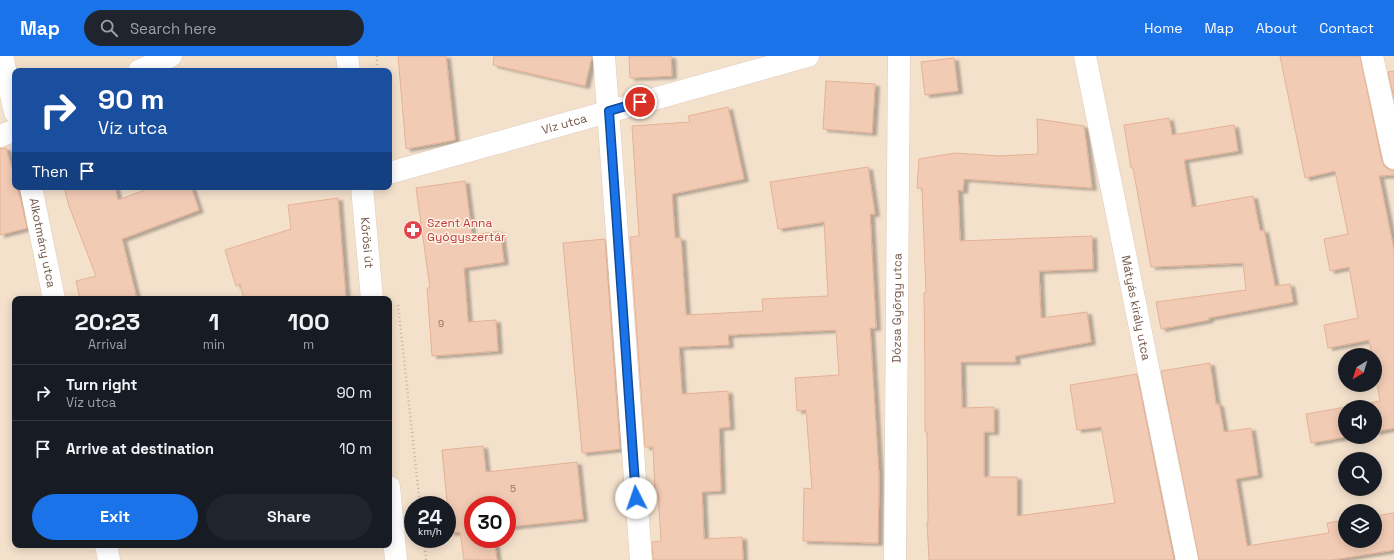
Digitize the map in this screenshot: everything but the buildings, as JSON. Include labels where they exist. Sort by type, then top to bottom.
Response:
[{"type":"street","points":[[2,56],[12,99]]},
{"type":"street","points":[[145,68],[171,56]]},
{"type":"street","points":[[347,56],[349,68]]},
{"type":"street","points":[[604,56],[641,560]]},
{"type":"street","name":"Víz utca","points":[[392,172],[808,56]]},
{"type":"street","name":"Dózsa György utca","points":[[895,560],[899,56]]},
{"type":"street","name":"Mátyás király utca","points":[[1085,56],[1188,560]]},
{"type":"street","points":[[1372,56],[1394,158]]},
{"type":"street","points":[[0,136],[12,131]]},
{"type":"street","name":"Alkotmány utca","points":[[32,190],[53,296]]},
{"type":"street","name":"Kőrösi út","points":[[362,190],[372,296]]},
{"type":"street","points":[[392,518],[396,560]]},
{"type":"street","points":[[107,548],[109,560]]},
{"type":"path","points":[[377,56],[378,68]]},
{"type":"path","points":[[397,298],[419,496]]},
{"type":"path","points":[[425,548],[426,560]]},
{"type":"shaded area","points":[[0,56],[1394,56],[1394,560],[0,560]]},
{"type":"place","name":"Szent Anna Gyógyszertár","points":[[413,230]]},
{"type":"route","points":[[636,498],[609,111],[640,102]]}]
